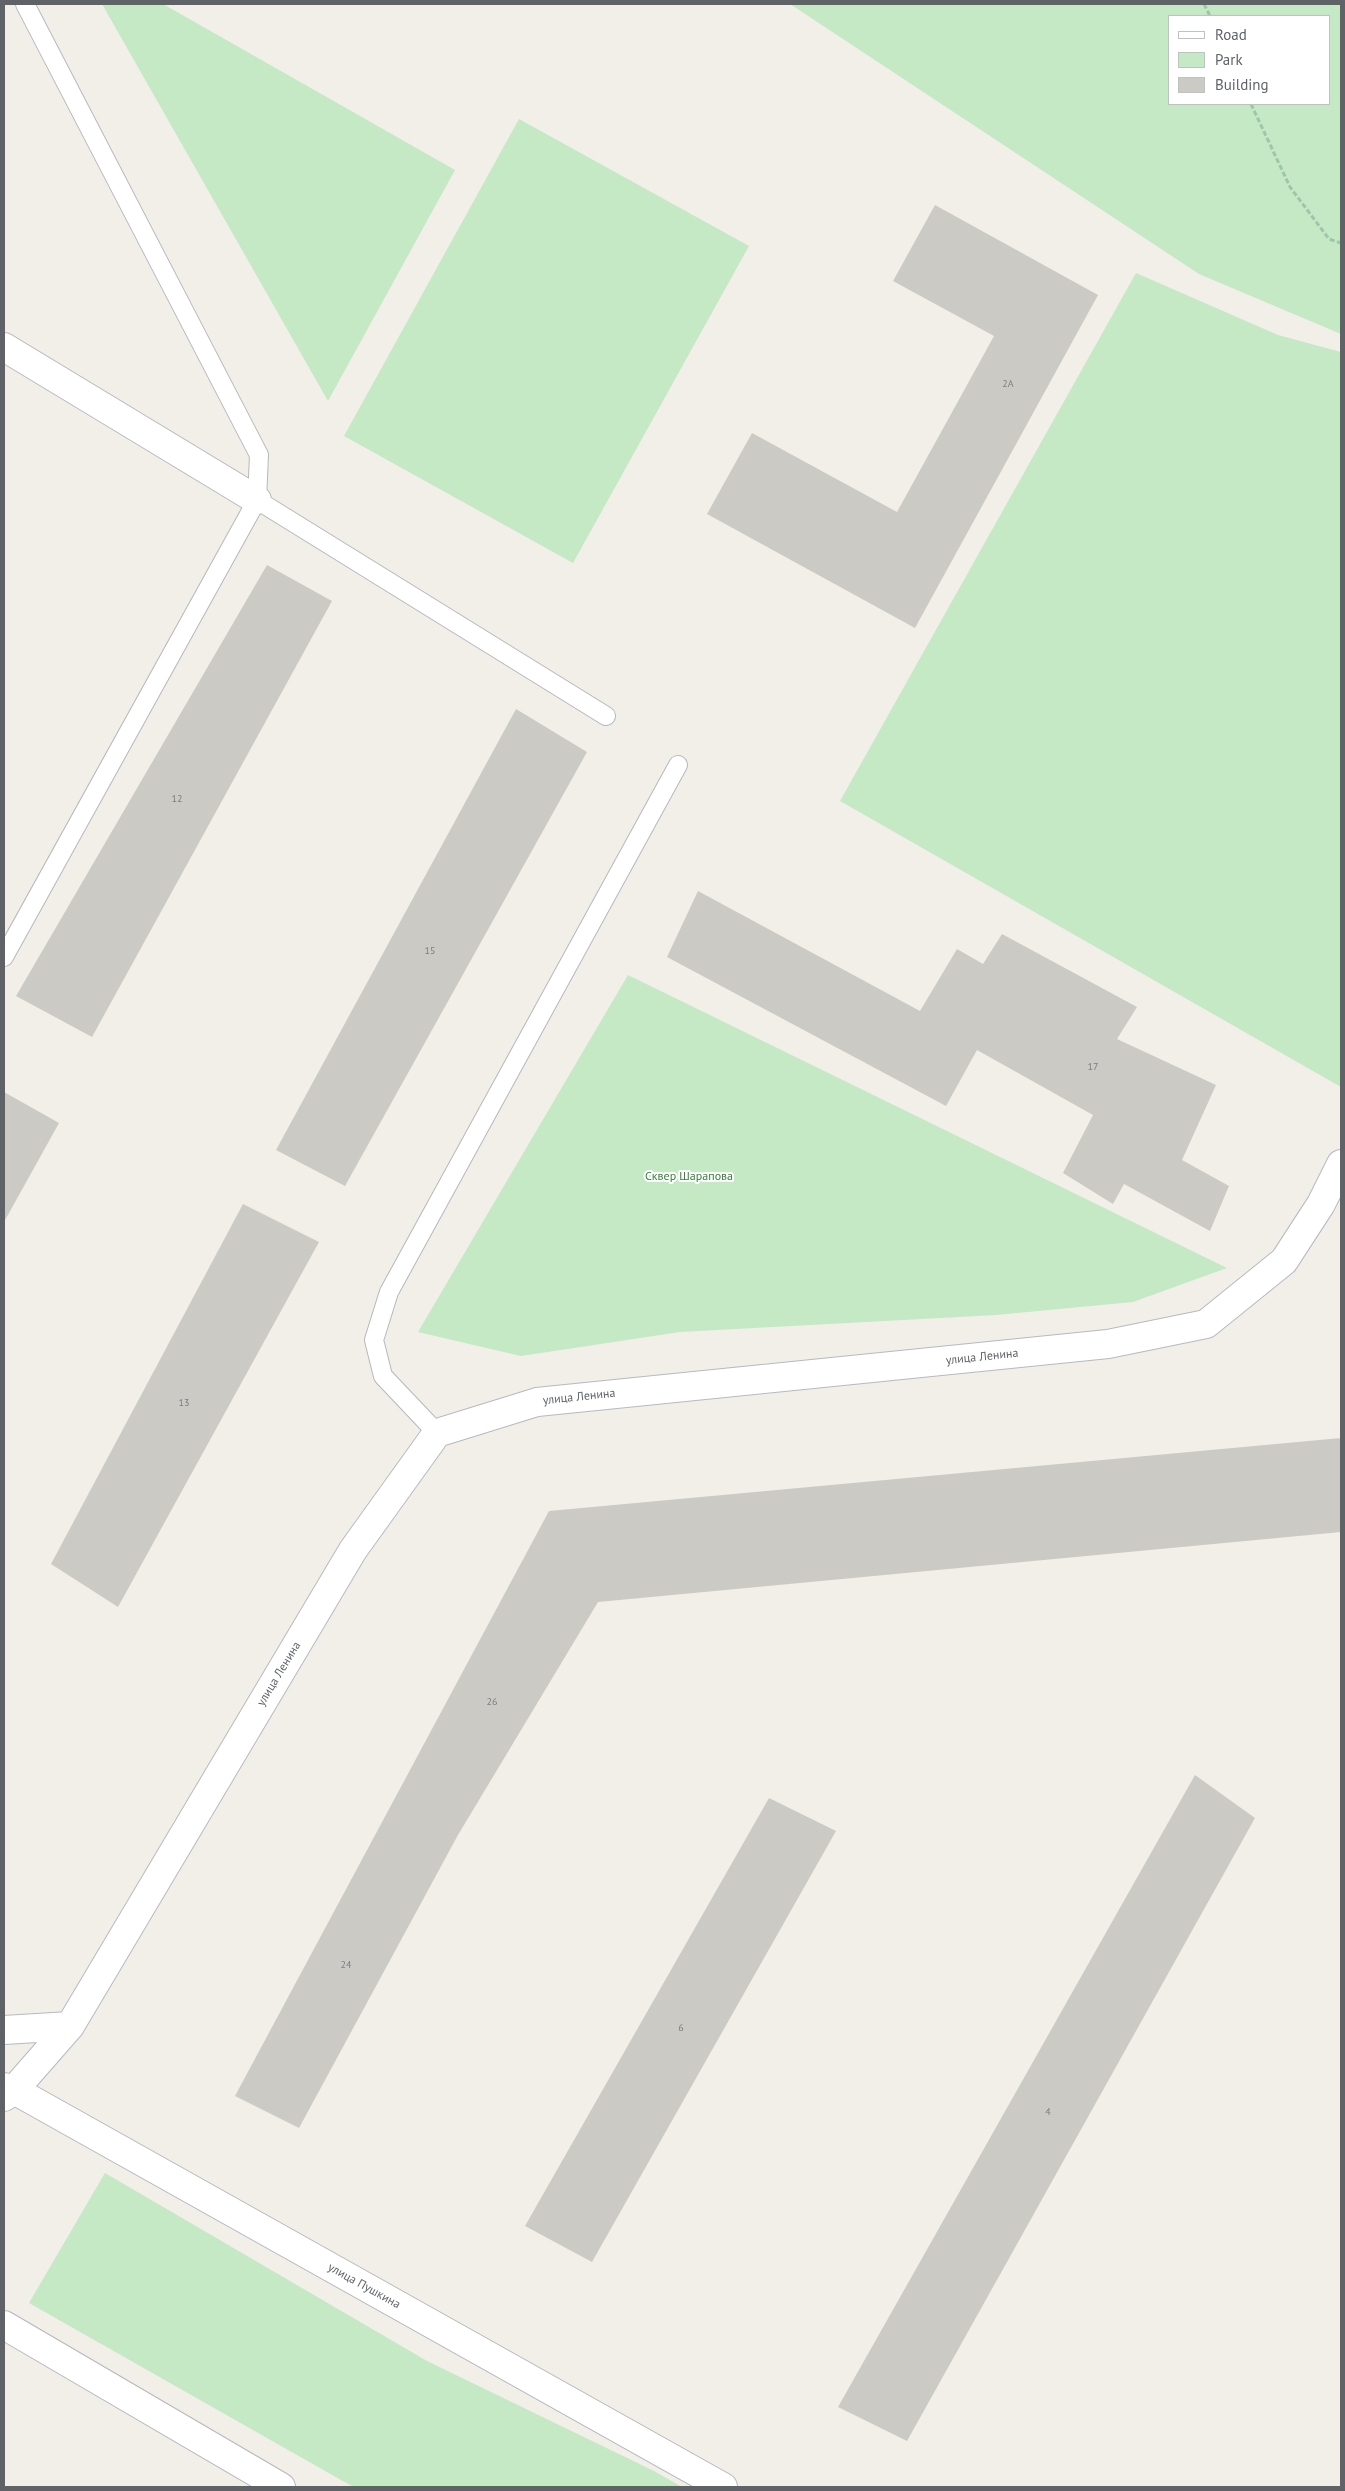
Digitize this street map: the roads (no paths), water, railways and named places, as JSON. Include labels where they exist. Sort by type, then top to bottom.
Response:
[{"type":"street","points":[[4,347],[257,500]]},
{"type":"street","name":"улица Ленина","points":[[7,2091],[70,2026],[353,1550],[437,1433],[537,1402],[1108,1344],[1206,1324],[1284,1261],[1321,1204],[1341,1164]]},
{"type":"street","points":[[4,2030],[70,2026]]},
{"type":"street","name":"улица Пушкина","points":[[7,2091],[723,2487]]},
{"type":"street","points":[[4,2325],[281,2487]]},
{"type":"lane","points":[[4,957],[257,500],[259,455],[25,4]]},
{"type":"lane","points":[[257,500],[606,716]]},
{"type":"lane","points":[[437,1433],[383,1376],[374,1340],[389,1292],[678,765]]},
{"type":"park label","name":"Сквер Шарапова","points":[[689,1177]]}]
